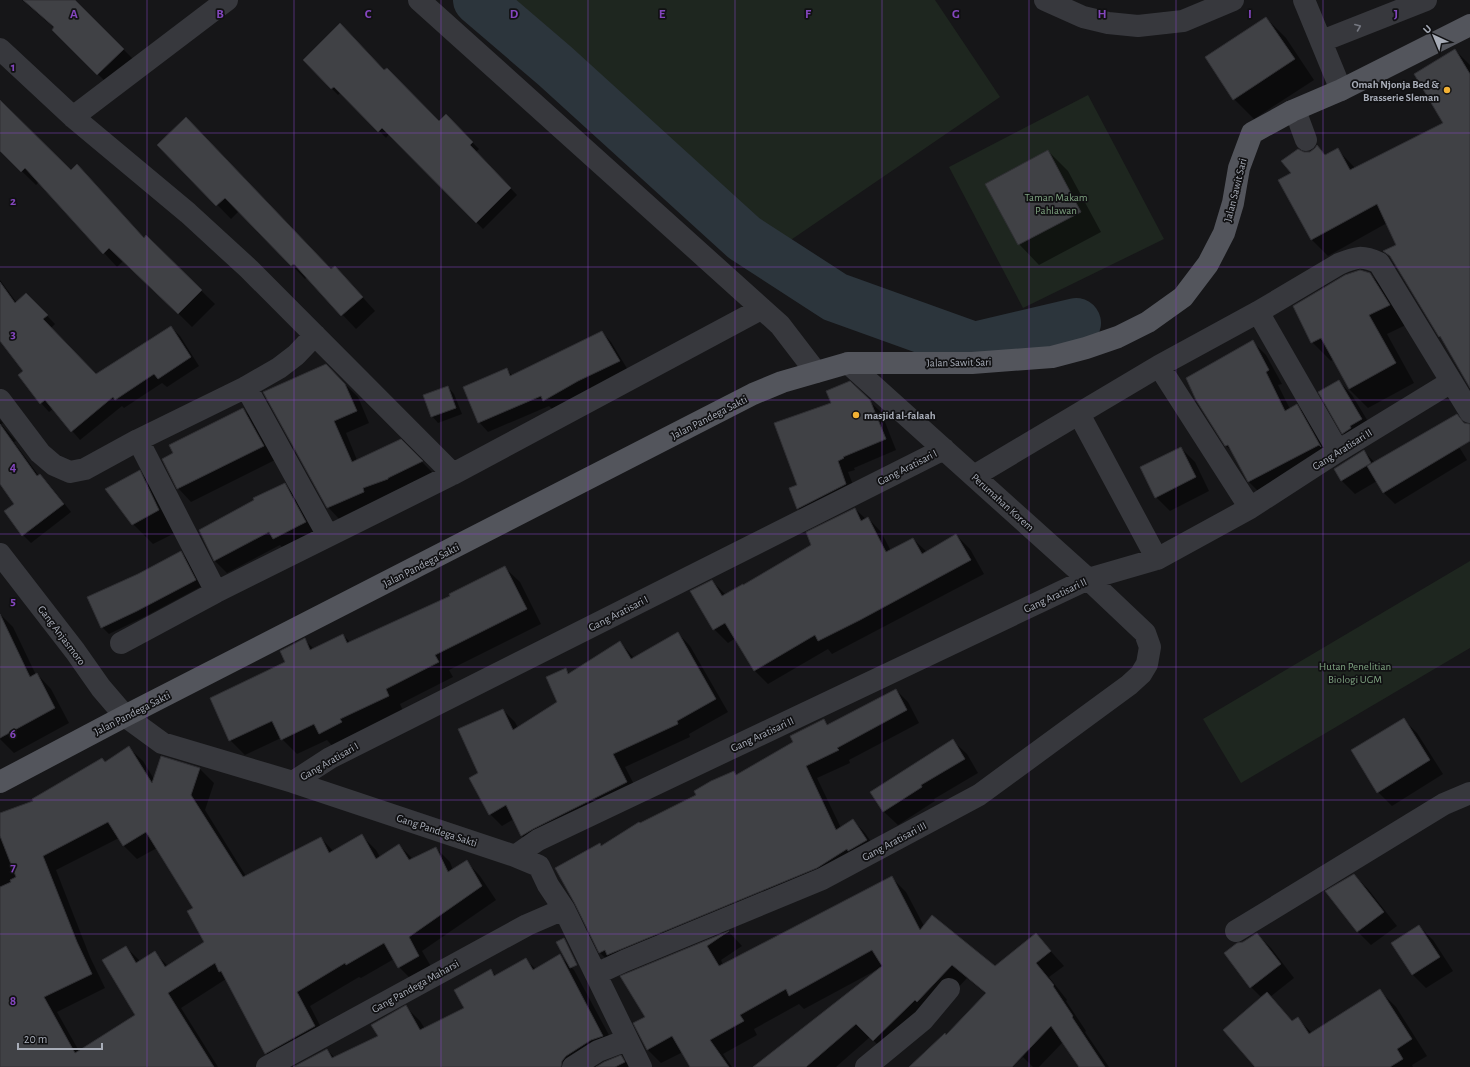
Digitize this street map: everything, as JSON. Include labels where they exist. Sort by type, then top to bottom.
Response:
[{"type":"main road","name":"Jalan Sawit Sari","points":[[848,363],[972,363],[1052,357],[1118,337],[1148,322],[1183,297],[1208,264],[1224,232],[1233,203],[1239,168],[1252,133],[1292,111],[1341,90],[1470,25]]},
{"type":"main road","name":"Jalan Pandega Sakti","points":[[0,782],[125,716],[753,394],[782,382],[848,363]]},
{"type":"street","points":[[73,117],[227,0]]},
{"type":"street","points":[[419,0],[780,325],[816,372]]},
{"type":"street","points":[[1045,0],[1083,17],[1108,23],[1138,26],[1183,21],[1233,0]]},
{"type":"street","points":[[1304,0],[1341,90]]},
{"type":"street","points":[[1322,41],[1426,0]]},
{"type":"street","points":[[0,49],[73,117],[188,213],[249,269],[453,474]]},
{"type":"street","points":[[1292,111],[1299,121],[1306,140]]},
{"type":"street","points":[[974,476],[1159,366],[1258,312],[1339,264],[1352,258],[1360,257],[1370,259],[1378,263],[1470,412]]},
{"type":"street","points":[[121,643],[216,592],[453,474],[761,309]]},
{"type":"street","points":[[1258,312],[1338,451]]},
{"type":"street","points":[[0,400],[40,453],[54,465],[70,472],[85,469],[138,440],[246,387],[279,368],[291,360],[315,335]]},
{"type":"street","name":"Perumahan Korem","points":[[848,363],[1088,579],[1145,633],[1150,647]]},
{"type":"street","points":[[1159,366],[1250,508]]},
{"type":"street","name":"Gang Aratisari II","points":[[515,856],[538,840],[1088,579],[1157,559],[1250,508],[1338,451],[1451,382]]},
{"type":"street","points":[[246,387],[328,536]]},
{"type":"street","points":[[1079,414],[1157,559]]},
{"type":"street","points":[[138,440],[216,592]]},
{"type":"street","name":"Gang Aratisari I","points":[[294,782],[330,758],[944,449]]},
{"type":"street","name":"Gang Anjasmoro","points":[[0,554],[75,651],[100,688],[125,716]]},
{"type":"street","name":"Gang Aratisari III","points":[[596,974],[822,879],[979,795],[1129,685],[1141,674],[1148,664],[1150,647]]},
{"type":"street","name":"Gang Pandega Sakti","points":[[125,716],[162,743],[294,782],[515,856],[539,866],[548,885],[564,909],[641,1067]]},
{"type":"street","points":[[1236,931],[1444,804],[1470,793]]},
{"type":"street","name":"Gang Pandega Maharsi","points":[[267,1067],[527,925],[564,909]]},
{"type":"street","points":[[866,1067],[923,1020],[949,989]]},
{"type":"street","points":[[573,1067],[598,1051],[627,1040]]},
{"type":"green space","points":[[504,0],[935,0],[1000,97],[760,261]]},
{"type":"green space","name":"Taman Makam Pahlawan","points":[[1088,95],[1164,239],[1023,308],[949,167]]},
{"type":"green space","name":"Hutan Penelitian Biologi UGM","points":[[1470,561],[1470,648],[1241,783],[1203,719]]},
{"type":"building","points":[[23,0],[75,0],[124,49],[97,75],[52,30],[54,27]]},
{"type":"building","points":[[1266,17],[1295,59],[1233,100],[1205,57]]},
{"type":"building","points":[[340,23],[384,70],[387,68],[439,121],[446,114],[473,142],[470,145],[511,188],[476,223],[382,128],[378,132],[334,87],[331,89],[303,60]]},
{"type":"building","points":[[1455,49],[1470,74],[1470,388],[1440,336],[1439,337],[1390,256],[1383,251],[1396,245],[1377,204],[1311,240],[1278,180],[1291,173],[1281,161],[1298,149],[1304,152],[1310,152],[1317,145],[1325,155],[1338,148],[1350,170],[1443,123],[1414,74]]},
{"type":"building","points":[[0,100],[71,170],[77,164],[144,238],[146,235],[202,290],[178,314],[109,248],[103,254],[25,168],[21,172],[0,151]]},
{"type":"building","points":[[186,117],[331,269],[335,266],[363,297],[341,316],[294,264],[291,266],[225,198],[216,206],[157,145]]},
{"type":"building","points":[[1048,150],[1081,212],[1018,245],[985,184]]},
{"type":"building","points":[[1360,270],[1370,273],[1390,305],[1369,315],[1396,363],[1349,389],[1321,338],[1311,343],[1293,306],[1345,275]]},
{"type":"building","points":[[0,282],[15,303],[26,293],[48,315],[43,319],[96,374],[171,326],[191,357],[158,379],[154,374],[115,400],[113,397],[71,432],[45,400],[40,404],[18,375],[23,371],[0,341]]},
{"type":"building","points":[[602,331],[620,361],[578,381],[543,401],[541,396],[478,423],[463,387],[507,368],[510,376]]},
{"type":"building","points":[[1253,340],[1269,370],[1266,372],[1285,411],[1297,404],[1321,447],[1319,445],[1248,482],[1228,445],[1225,446],[1196,400],[1186,378]]},
{"type":"building","points":[[326,364],[345,384],[357,411],[334,421],[352,462],[401,439],[423,461],[388,479],[363,488],[364,492],[327,508],[263,392]]},
{"type":"building","points":[[1339,380],[1362,419],[1350,426],[1351,428],[1342,434],[1318,392]]},
{"type":"building","points":[[850,381],[870,400],[886,439],[843,457],[844,458],[838,461],[846,484],[797,509],[789,488],[797,485],[774,423],[831,403],[826,391]]},
{"type":"building","points":[[448,386],[456,408],[431,417],[423,395]]},
{"type":"building","points":[[243,408],[264,446],[177,489],[162,459],[173,453],[169,445]]},
{"type":"building","points":[[1457,414],[1464,423],[1470,424],[1470,441],[1383,493],[1367,466]]},
{"type":"building","points":[[0,424],[37,476],[40,474],[64,504],[22,536],[4,511],[14,504],[0,484]]},
{"type":"building","points":[[1181,447],[1196,477],[1155,498],[1140,467]]},
{"type":"building","points":[[1364,450],[1371,463],[1341,481],[1334,469]]},
{"type":"building","points":[[140,470],[159,510],[132,525],[105,489]]},
{"type":"building","points":[[285,483],[306,522],[273,539],[269,532],[214,561],[199,530],[254,500],[253,498]]},
{"type":"building","points":[[855,508],[861,521],[868,517],[886,552],[913,538],[922,554],[956,534],[971,560],[818,641],[815,635],[754,671],[725,623],[713,630],[690,591],[712,580],[722,596],[811,545],[806,532]]},
{"type":"building","points":[[181,551],[196,580],[101,628],[87,597],[138,574]]},
{"type":"building","points":[[505,566],[527,609],[435,655],[439,662],[386,689],[389,696],[340,719],[342,722],[319,734],[314,724],[281,740],[272,721],[229,741],[210,698],[285,662],[280,651],[305,638],[310,650],[343,634],[347,643],[450,596],[449,594]]},
{"type":"building","points":[[0,614],[30,677],[37,673],[55,708],[0,738]]},
{"type":"building","points":[[678,632],[716,699],[677,721],[678,724],[613,754],[627,782],[521,836],[506,805],[489,815],[469,778],[478,773],[458,729],[503,709],[513,730],[557,702],[546,677],[566,668],[568,674],[620,641],[631,659]]},
{"type":"building","points":[[896,689],[907,710],[837,748],[839,750],[806,766],[836,830],[853,819],[867,840],[848,851],[847,849],[817,868],[607,955],[605,950],[599,953],[575,904],[555,868],[600,843],[601,846],[639,822],[640,823],[696,795],[694,791],[711,781],[734,771],[736,775],[793,742],[790,736],[824,719],[827,725]]},
{"type":"building","points":[[1404,718],[1430,760],[1377,793],[1351,750]]},
{"type":"building","points":[[953,739],[965,759],[921,785],[922,787],[883,812],[870,792]]},
{"type":"building","points":[[129,746],[152,783],[161,756],[200,768],[191,795],[243,877],[321,837],[329,853],[362,834],[376,859],[399,844],[409,860],[436,847],[448,872],[467,860],[482,886],[409,937],[419,956],[398,968],[384,943],[346,965],[345,963],[297,992],[315,1026],[265,1054],[221,971],[219,972],[215,963],[168,993],[214,1067],[0,1067],[0,887],[11,882],[10,880],[16,877],[0,836],[0,813],[33,801],[32,799],[102,758],[105,762]],"holes":[[[108,822],[123,846],[146,832],[193,908],[187,911],[204,942],[165,967],[155,951],[136,963],[126,946],[102,960],[135,1015],[75,1053],[44,997],[92,974],[77,942],[43,856]]]},
{"type":"building","points":[[1354,874],[1384,912],[1357,932],[1325,891]]},
{"type":"building","points":[[892,876],[920,930],[932,915],[995,966],[1036,933],[1051,951],[1036,963],[1054,985],[1053,986],[1073,1016],[1072,1017],[1105,1067],[1079,1067],[1051,1026],[1012,1067],[909,1067],[945,1033],[946,1035],[986,993],[952,965],[917,1002],[915,1000],[873,1041],[856,1024],[806,1067],[753,1067],[882,966],[872,950],[789,996],[786,989],[740,1015],[744,1021],[710,1040],[729,1067],[690,1067],[672,1036],[647,1050],[633,1023],[645,1017],[620,976],[729,931],[707,946],[719,966]]},
{"type":"building","points":[[1419,925],[1440,957],[1412,975],[1391,943]]},
{"type":"building","points":[[1257,933],[1281,964],[1250,988],[1224,953],[1237,943],[1243,942]]},
{"type":"building","points":[[564,938],[577,965],[570,968],[556,942]]},
{"type":"building","points":[[560,954],[603,1036],[591,1040],[566,1056],[562,1061],[561,1067],[293,1067],[327,1049],[332,1058],[378,1036],[371,1025],[406,1005],[420,1030],[464,1008],[454,990],[491,969],[494,976],[526,958],[533,970]]},
{"type":"building","points":[[1380,989],[1412,1039],[1397,1049],[1403,1059],[1390,1067],[1255,1067],[1223,1030],[1267,992],[1292,1021],[1298,1017],[1309,1034]]},
{"type":"building","points":[[621,1055],[625,1062],[615,1067],[596,1067],[604,1062]]},
{"type":"waterway","points":[[478,0],[555,66],[744,238],[835,297],[974,347],[1076,323]]},
{"type":"place","name":"Omah Njonja Bed & Brasserie Sleman","points":[[1447,90]]},
{"type":"place","name":"masjid al-falaah","points":[[856,415]]}]
